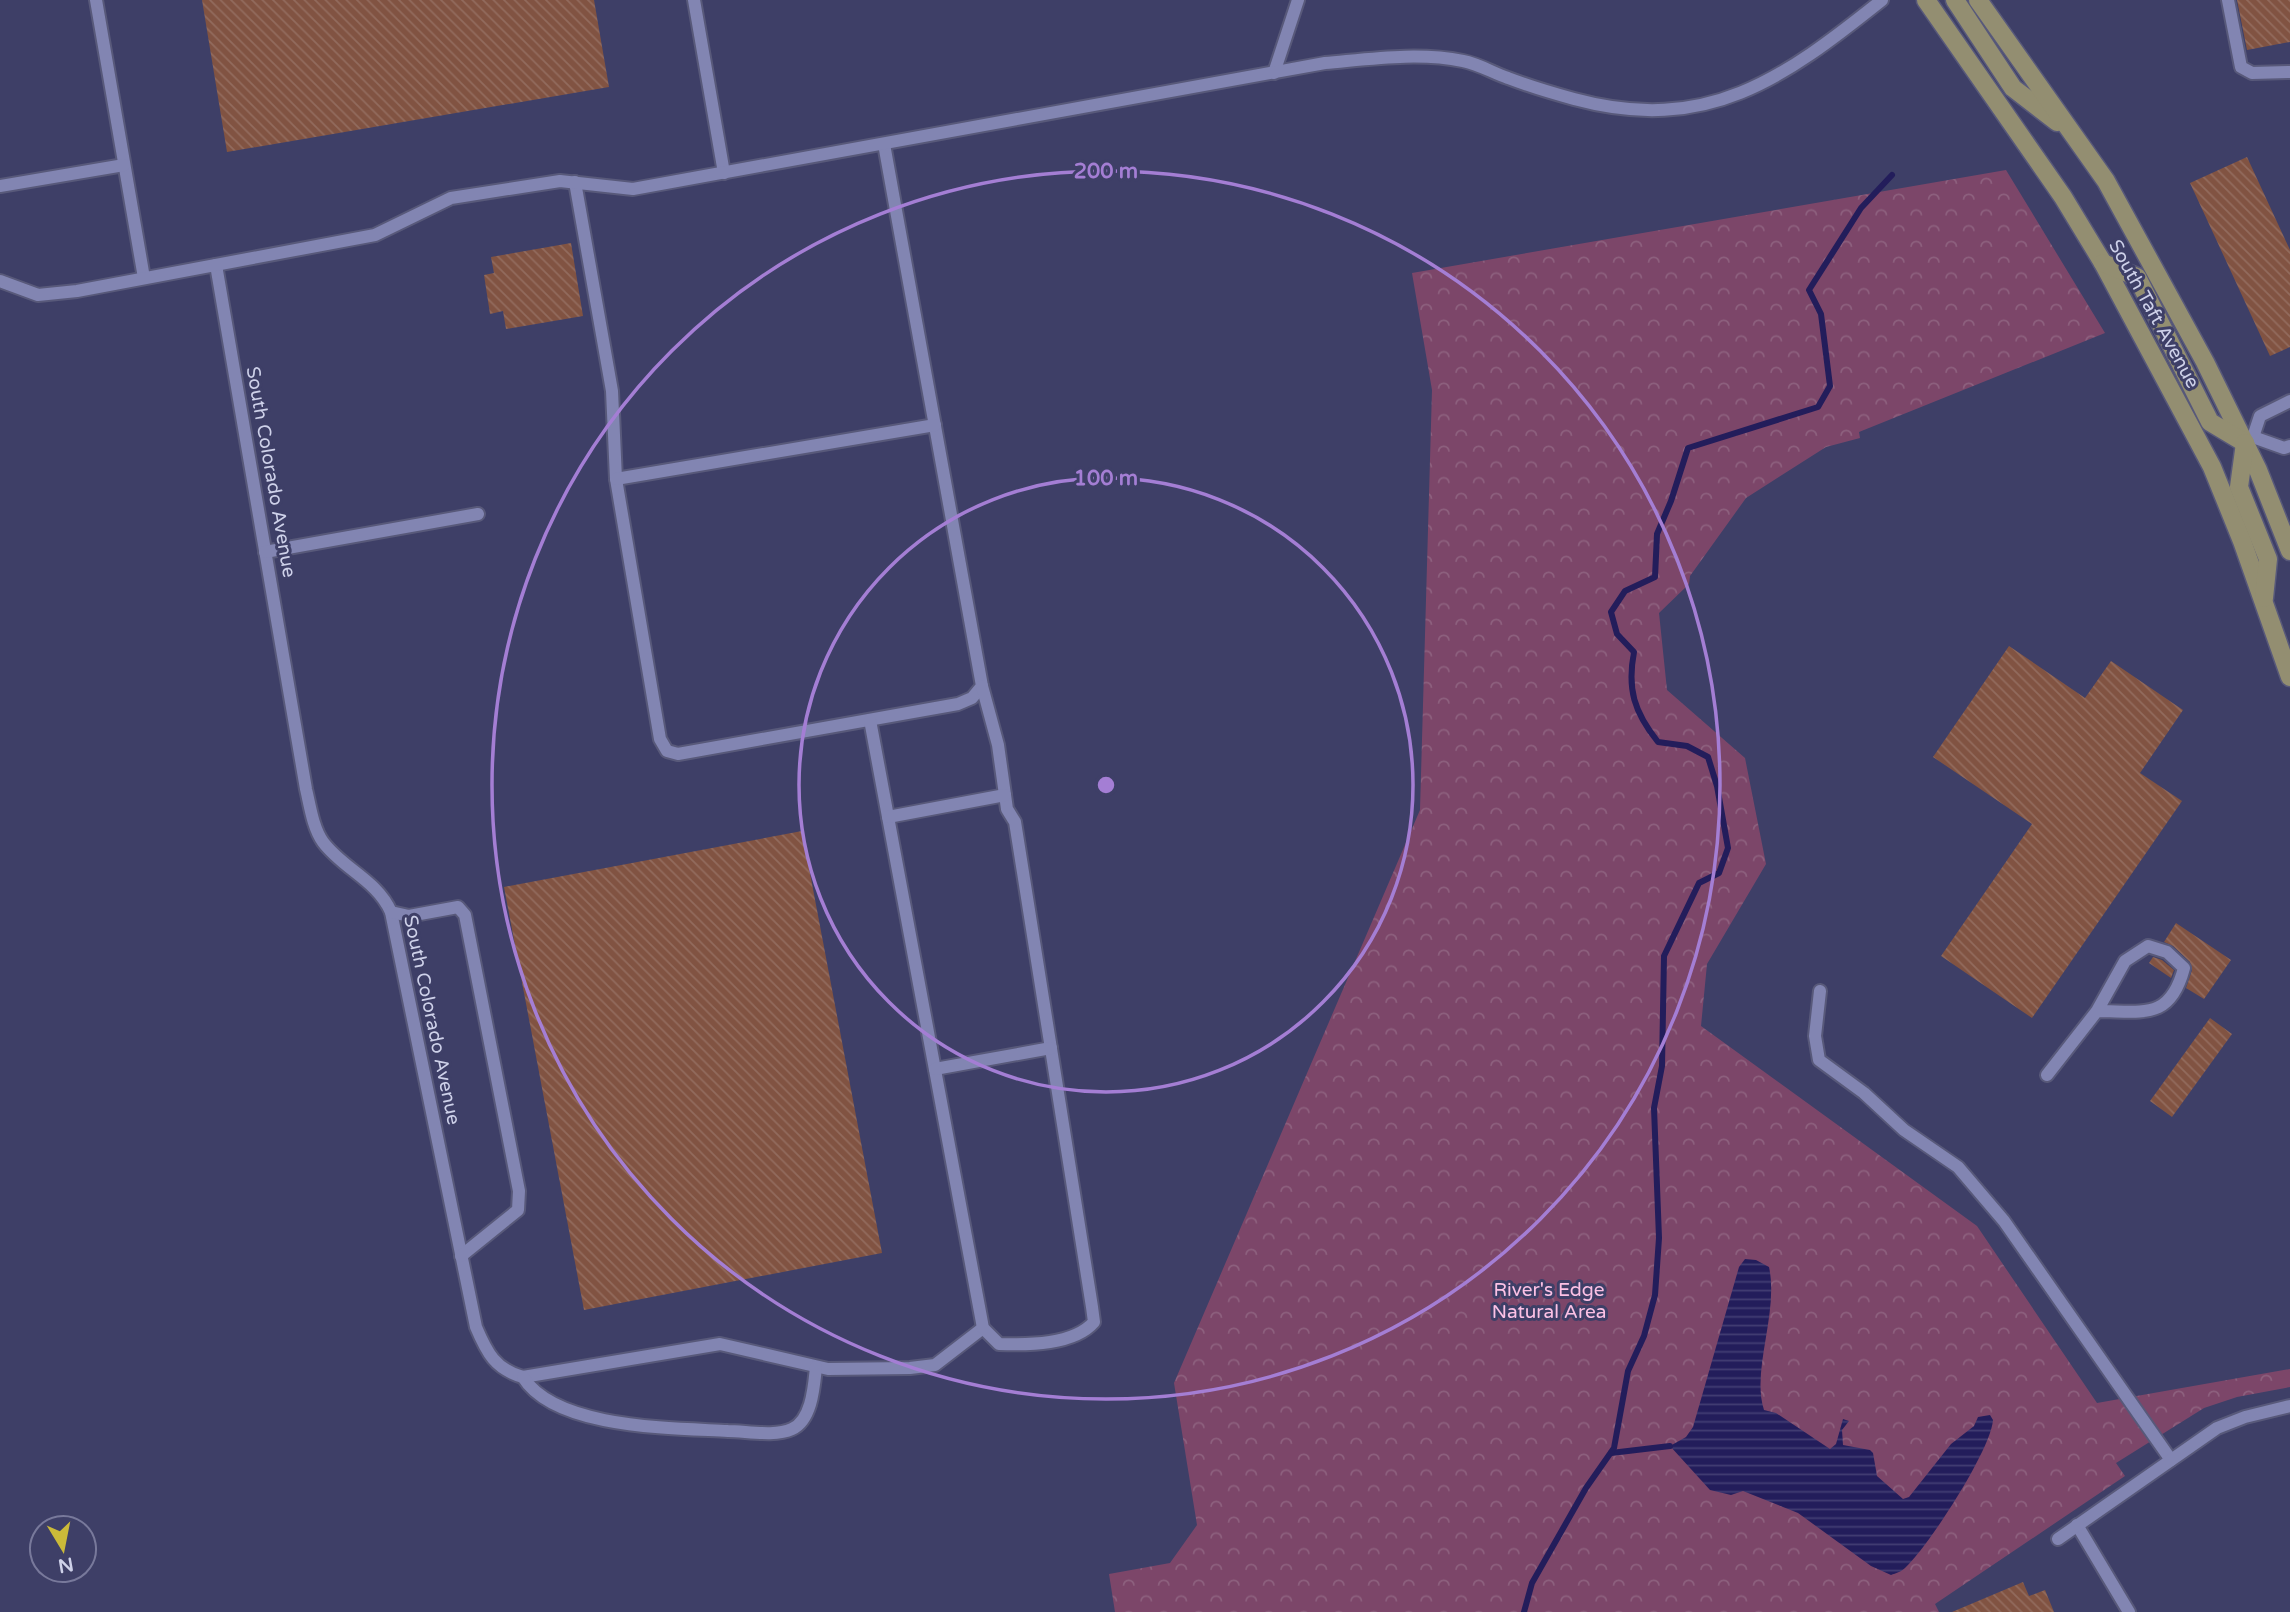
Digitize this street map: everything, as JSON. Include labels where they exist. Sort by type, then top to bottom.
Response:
[{"type":"main road","name":"South Taft Avenue","points":[[1926,0],[2063,197],[2103,263],[2212,467],[2290,677]]},
{"type":"main road","points":[[1955,0],[2013,88],[2073,135]]},
{"type":"main road","name":"South Taft Avenue","points":[[1978,0],[2106,181],[2249,440],[2290,551]]},
{"type":"main road","points":[[2103,263],[2137,277],[2210,422],[2249,440],[2239,487],[2268,559],[2264,603]]},
{"type":"street","points":[[96,0],[144,278]]},
{"type":"street","points":[[694,0],[723,173]]},
{"type":"street","points":[[1274,73],[1298,0]]},
{"type":"street","points":[[0,281],[38,295],[144,278],[375,235],[451,198],[560,181],[634,189],[1325,63],[1437,57],[1466,61],[1509,78],[1613,109],[1690,109],[1720,101],[1773,79],[1882,0]]},
{"type":"street","points":[[2228,0],[2241,67],[2252,73],[2290,72]]},
{"type":"street","points":[[870,720],[983,1328],[999,1344],[1024,1345],[1085,1332],[1094,1322],[1015,822],[1007,809],[998,745],[982,686],[884,144]]},
{"type":"street","points":[[0,186],[124,164]]},
{"type":"street","points":[[575,182],[612,391],[616,479],[660,739],[667,751],[678,754],[958,704],[972,698],[982,686]]},
{"type":"street","name":"South Colorado Avenue","points":[[216,265],[306,789],[318,832],[341,860],[379,890],[391,912],[476,1327],[487,1355],[509,1373],[523,1377],[532,1391],[555,1405],[611,1422],[649,1427],[767,1432],[792,1429],[804,1417],[812,1396],[816,1367]]},
{"type":"street","points":[[2290,401],[2260,416],[2249,440],[2284,448],[2290,446]]},
{"type":"street","points":[[616,479],[935,425]]},
{"type":"street","points":[[265,552],[478,514]]},
{"type":"street","points":[[888,817],[1005,795]]},
{"type":"street","points":[[391,912],[409,916],[458,907],[465,915],[519,1192],[517,1210],[461,1256]]},
{"type":"street","points":[[2048,1075],[2097,1011],[2125,961],[2148,946],[2167,952],[2184,968],[2177,994],[2154,1010],[2097,1011]]},
{"type":"street","points":[[1820,991],[1815,1036],[1819,1060],[1864,1093],[1904,1130],[1958,1167],[2004,1221],[2171,1460]]},
{"type":"street","points":[[935,1069],[1051,1048]]},
{"type":"street","points":[[523,1377],[720,1344],[816,1367],[852,1371],[935,1365],[983,1328]]},
{"type":"street","points":[[2058,1539],[2217,1428],[2245,1417],[2290,1406]]},
{"type":"street","points":[[2077,1525],[2129,1612]]},
{"type":"green space","name":"River's Edge Natural Area","points":[[2006,170],[2105,333],[1859,432],[1860,438],[1826,447],[1746,498],[1690,576],[1689,584],[1659,613],[1667,690],[1745,758],[1766,864],[1707,964],[1701,1026],[1977,1226],[2097,1403],[2290,1369],[2290,1387],[2237,1397],[2204,1408],[2116,1463],[2125,1476],[1935,1604],[1939,1612],[1115,1612],[1109,1574],[1170,1563],[1197,1525],[1174,1383],[1420,810],[1432,390],[1412,273]]},
{"type":"shaded area","points":[[1745,1259],[1756,1260],[1769,1267],[1771,1303],[1761,1377],[1764,1410],[1776,1413],[1830,1449],[1836,1444],[1843,1419],[1849,1421],[1842,1430],[1843,1445],[1870,1450],[1873,1453],[1877,1476],[1903,1499],[1909,1497],[1951,1444],[1974,1426],[1978,1417],[1990,1415],[1993,1420],[1982,1453],[1957,1497],[1915,1557],[1900,1571],[1891,1575],[1871,1566],[1798,1513],[1743,1491],[1731,1495],[1710,1490],[1670,1446],[1686,1437],[1693,1427],[1739,1267]]},
{"type":"building","points":[[202,0],[594,0],[609,87],[227,152]]},
{"type":"building","points":[[2237,0],[2290,0],[2290,42],[2247,50]]},
{"type":"building","points":[[2247,157],[2290,250],[2290,347],[2270,356],[2190,183]]},
{"type":"building","points":[[571,243],[583,316],[506,329],[503,311],[490,314],[484,275],[494,273],[491,257]]},
{"type":"building","points":[[2009,646],[2085,698],[2111,661],[2183,710],[2140,773],[2182,801],[2032,1018],[1941,956],[2032,824],[1933,757]]},
{"type":"building","points":[[802,831],[882,1253],[584,1310],[504,887]]},
{"type":"building","points":[[2176,923],[2231,960],[2204,999],[2186,988],[2192,970],[2190,962],[2173,946],[2164,942]]},
{"type":"building","points":[[2153,957],[2162,960],[2174,970],[2171,978],[2149,963]]},
{"type":"building","points":[[2210,1018],[2232,1034],[2172,1117],[2150,1101]]},
{"type":"building","points":[[2023,1582],[2029,1596],[2045,1590],[2054,1612],[1952,1612]]},
{"type":"waterway","points":[[1524,1612],[1532,1583],[1586,1488],[1614,1448],[1628,1371],[1644,1336],[1655,1295],[1659,1238],[1654,1108],[1662,1066],[1664,956],[1699,883],[1719,873],[1728,848],[1717,786],[1708,757],[1687,746],[1658,742],[1650,731],[1634,700],[1631,677],[1634,652],[1617,634],[1611,612],[1625,591],[1655,577],[1657,534],[1688,448],[1818,407],[1830,386],[1821,314],[1809,290],[1861,208],[1892,175]]},
{"type":"waterway","points":[[1611,1453],[1670,1446]]}]
